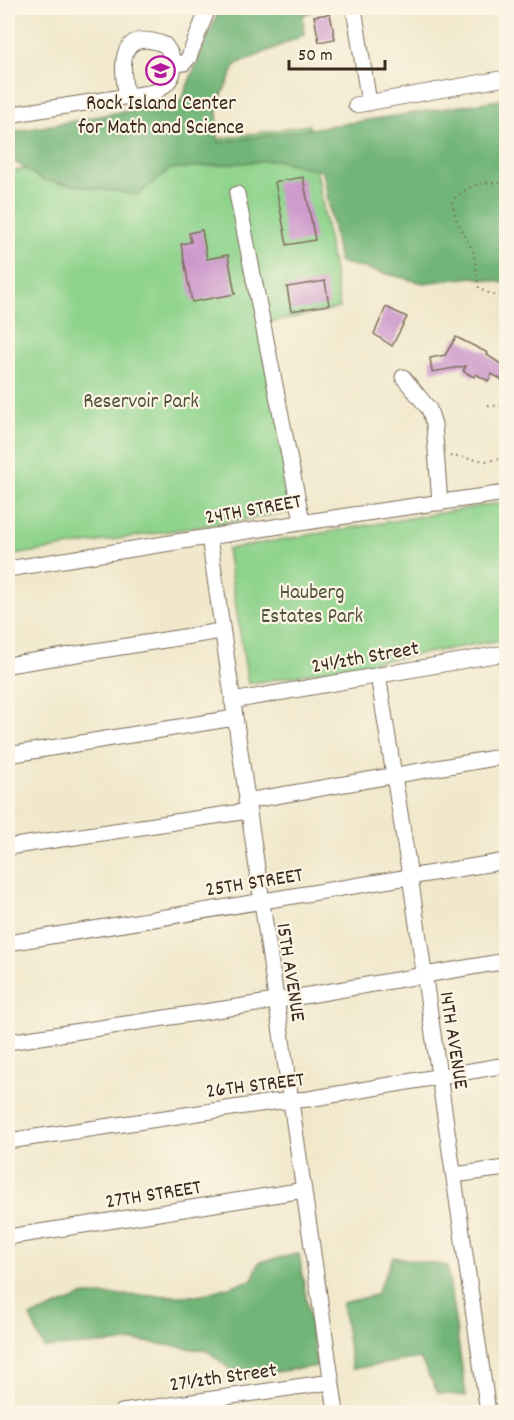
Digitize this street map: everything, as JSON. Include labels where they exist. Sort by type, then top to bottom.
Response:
[{"type":"street","points":[[175,64],[184,63],[189,57],[208,8]]},
{"type":"street","points":[[354,8],[362,104],[507,78]]},
{"type":"street","points":[[8,115],[127,97],[155,92],[167,85],[173,77],[175,64],[165,45],[148,39],[138,40],[130,45],[123,64],[127,97]]},
{"type":"street","points":[[237,194],[302,521]]},
{"type":"street","points":[[403,377],[429,409],[434,424],[440,503]]},
{"type":"street","name":"24TH STREET","points":[[8,569],[302,521],[507,493]]},
{"type":"street","name":"15TH AVENUE","points":[[209,537],[336,1413]]},
{"type":"street","points":[[8,665],[221,631]]},
{"type":"street","name":"24½th Street","points":[[232,701],[507,653]]},
{"type":"street","name":"14TH AVENUE","points":[[378,675],[440,1077],[488,1413]]},
{"type":"street","points":[[8,755],[234,718]]},
{"type":"street","points":[[8,847],[247,806],[393,776],[507,756]]},
{"type":"street","name":"25TH STREET","points":[[8,943],[507,861]]},
{"type":"street","points":[[8,1042],[276,1001],[507,961]]},
{"type":"street","name":"26TH STREET","points":[[8,1141],[291,1100],[507,1065]]},
{"type":"street","points":[[454,1175],[507,1168]]},
{"type":"street","name":"27TH STREET","points":[[8,1237],[304,1190]]},
{"type":"street","name":"27½th Street","points":[[122,1413],[331,1382]]},
{"type":"path","points":[[507,183],[494,182],[468,186],[452,201],[456,219],[474,253],[479,290],[507,300]]},
{"type":"path","points":[[488,405],[507,407]]},
{"type":"path","points":[[436,452],[486,461],[507,458]]},
{"type":"green space","points":[[220,8],[320,8],[303,15],[304,35],[236,65],[217,105],[218,143],[506,99],[506,283],[473,277],[423,283],[339,262],[323,171],[275,160],[170,169],[138,195],[42,180],[8,157],[8,133],[181,101]]},
{"type":"green space","name":"Reservoir Park","points":[[309,125],[340,308],[263,324],[299,511],[8,556],[8,172]]},
{"type":"green space","name":"Hauberg Estates Park","points":[[506,502],[506,639],[248,684],[227,549]]},
{"type":"green space","points":[[299,1254],[317,1366],[239,1377],[208,1351],[139,1341],[44,1348],[30,1317],[85,1295],[198,1296],[252,1280],[259,1262]]},
{"type":"green space","points":[[393,1257],[447,1266],[466,1396],[438,1393],[420,1358],[352,1369],[342,1303],[376,1295]]},
{"type":"building","points":[[330,14],[335,39],[319,42],[314,16]]},
{"type":"building","points":[[303,177],[315,240],[287,245],[275,182]]},
{"type":"building","points":[[202,230],[207,259],[228,255],[235,294],[192,302],[181,244],[191,242],[189,233]]},
{"type":"building","points":[[325,281],[329,305],[291,311],[287,287]]},
{"type":"building","points":[[386,307],[407,317],[392,346],[374,334]]},
{"type":"building","points":[[456,337],[488,353],[487,355],[507,368],[502,380],[492,374],[488,381],[476,374],[474,377],[463,371],[466,366],[432,372],[430,358],[445,355]]},
{"type":"place","name":"Rock Island Center for Math and Science","points":[[161,71]]}]
